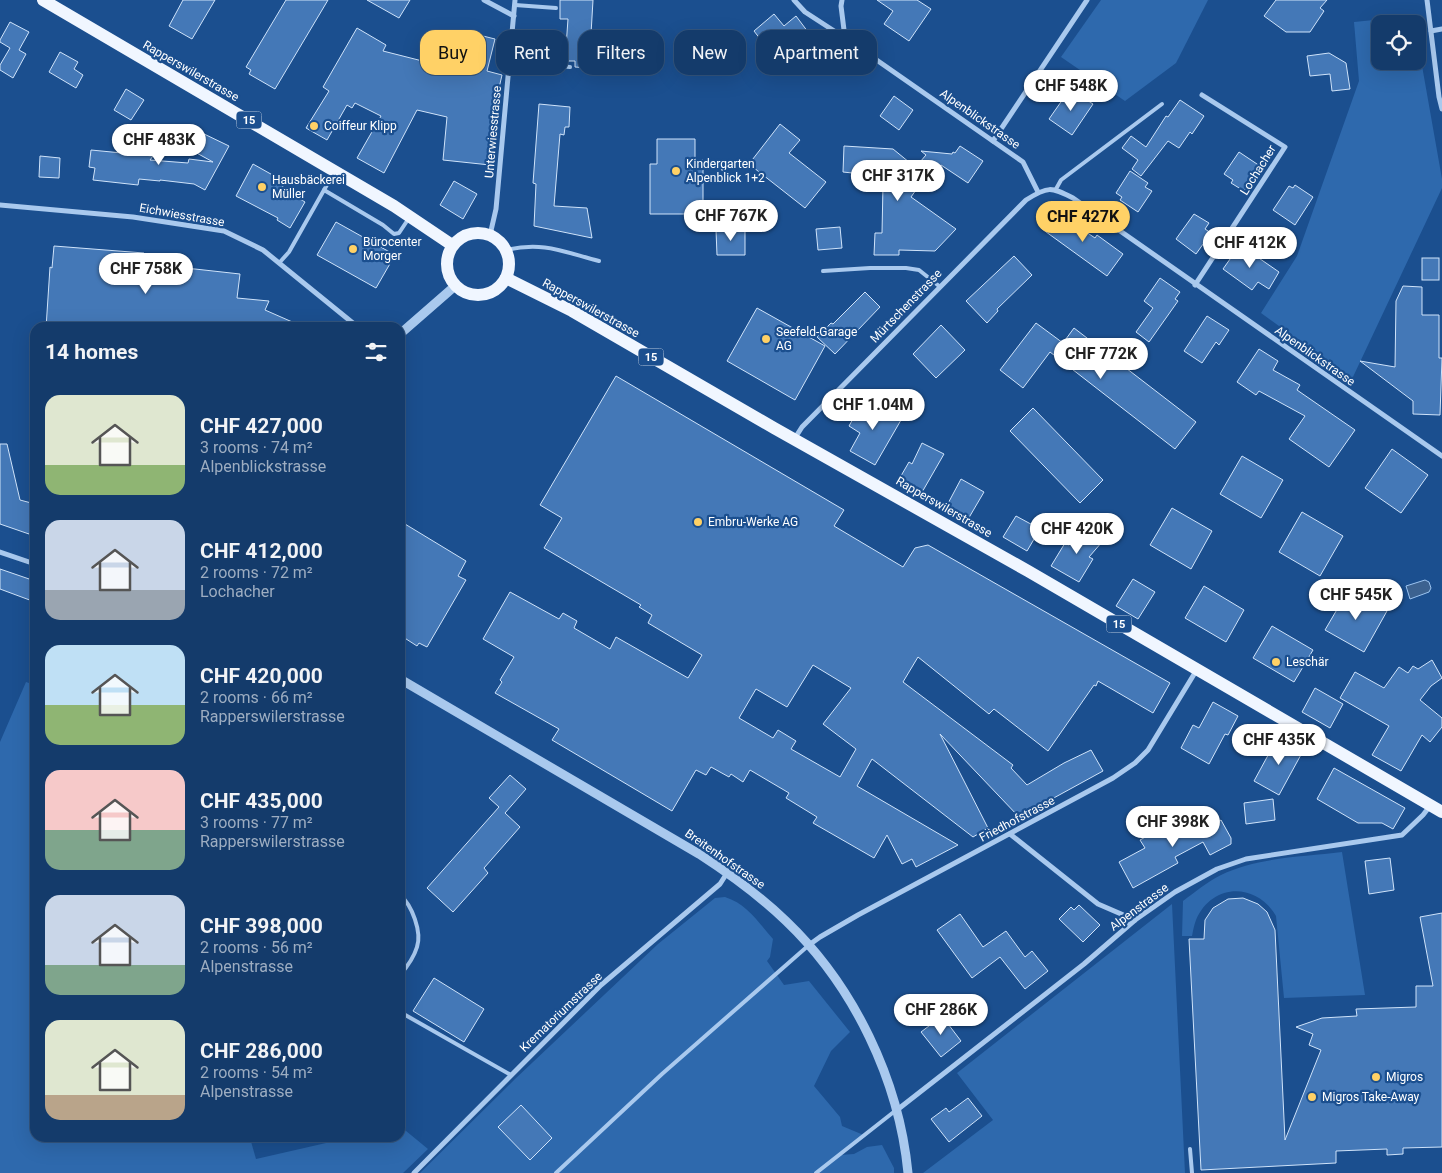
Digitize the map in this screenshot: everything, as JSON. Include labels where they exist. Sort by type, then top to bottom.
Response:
[{"type":"main road","name":"Rapperswilerstrasse","points":[[43,0],[336,170],[452,246]]},
{"type":"main road","points":[[482,232],[490,235],[502,244],[506,250],[509,264],[506,278],[492,292],[479,295],[466,293],[455,286],[448,276],[447,257],[452,246],[465,235],[482,232]]},
{"type":"main road","name":"Rapperswilerstrasse","points":[[506,278],[572,311],[1019,566],[1442,812]]},
{"type":"street","points":[[484,0],[514,16]]},
{"type":"street","name":"Alpenblickstrasse","points":[[794,0],[805,12],[833,30]]},
{"type":"street","points":[[842,0],[841,6],[845,30]]},
{"type":"street","points":[[993,140],[1088,0]]},
{"type":"street","points":[[1427,0],[1442,109]]},
{"type":"street","name":"Unterwiesstrasse","points":[[513,30],[515,2]]},
{"type":"street","points":[[1431,31],[1442,29]]},
{"type":"street","name":"Alpenblickstrasse","points":[[877,60],[1023,162],[1038,192]]},
{"type":"street","name":"Unterwiesstrasse","points":[[490,235],[496,209],[509,75]]},
{"type":"street","name":"Lochacher","points":[[1195,285],[1285,147],[1202,96]]},
{"type":"street","points":[[1038,192],[1056,189]]},
{"type":"street","name":"Alpenblickstrasse","points":[[1056,189],[1073,198],[1442,456]]},
{"type":"street","name":"Mürtschenstrasse","points":[[794,439],[802,427],[940,286],[1026,200],[1038,192]]},
{"type":"street","name":"Eichwiesstrasse","points":[[0,205],[133,217],[224,231],[263,250],[280,262],[352,322]]},
{"type":"street","points":[[405,330],[455,286]]},
{"type":"street","points":[[0,552],[30,562]]},
{"type":"street","name":"Friedhofstrasse","points":[[809,945],[858,915],[1113,778],[1135,763],[1148,750],[1197,670]]},
{"type":"street","name":"Breitenhofstrasse","points":[[405,682],[699,854],[728,873],[787,922],[836,978],[861,1022],[881,1064],[897,1110],[908,1173]]},
{"type":"street","name":"Alpenstrasse","points":[[897,1110],[1084,964],[1135,920],[1175,892],[1217,869],[1246,858],[1402,835],[1423,815],[1430,805]]},
{"type":"street","points":[[1010,834],[1098,904],[1135,920]]},
{"type":"street","name":"Krematoriumstrasse","points":[[414,1173],[601,985],[720,884],[728,873]]},
{"type":"lane","points":[[515,2],[556,8]]},
{"type":"lane","points":[[1056,189],[1061,180],[1162,104]]},
{"type":"lane","points":[[280,262],[289,252],[336,170]]},
{"type":"lane","points":[[324,190],[383,225],[394,234],[399,233],[410,217]]},
{"type":"lane","points":[[506,250],[523,246],[544,246],[599,261]]},
{"type":"lane","points":[[823,271],[906,268],[919,270],[940,286]]},
{"type":"lane","points":[[405,900],[416,920],[418,946],[405,969]]},
{"type":"lane","points":[[556,1173],[662,1074],[809,945]]},
{"type":"lane","points":[[405,1015],[511,1075]]},
{"type":"lane","points":[[816,1173],[897,1110]]},
{"type":"lane","points":[[1190,1149],[1192,1173]]},
{"type":"shaded area","points":[[1101,0],[1208,0],[1176,63],[1125,101],[1061,57]]},
{"type":"shaded area","points":[[1371,20],[1371,70],[1423,70],[1442,188],[1352,379],[1261,313],[1297,256],[1359,81],[1354,22]]},
{"type":"shaded area","points":[[1425,580],[1429,582],[1431,588],[1429,592],[1410,599],[1406,586]]},
{"type":"shaded area","points":[[26,682],[30,683],[30,1142],[251,1142],[256,1159],[330,1142],[405,1142],[405,1130],[428,1149],[403,1173],[0,1173],[0,742]]},
{"type":"shaded area","points":[[1342,852],[1365,995],[1284,998],[1276,916],[1257,897],[1246,893],[1234,891],[1212,899],[1203,908],[1196,920],[1192,936],[1182,936],[1183,901],[1221,875],[1265,861]]},
{"type":"shaded area","points":[[725,897],[746,909],[773,939],[770,957],[767,961],[784,985],[809,981],[850,1032],[831,1051],[814,1086],[840,1117],[842,1126],[866,1136],[840,1155],[854,1154],[867,1147],[882,1145],[894,1168],[894,1173],[420,1173],[515,1079],[658,944],[715,898]]},
{"type":"shaded area","points":[[1172,904],[1185,1173],[923,1173],[993,1120],[957,1073]]},
{"type":"building","points":[[183,0],[215,0],[192,39],[169,26]]},
{"type":"building","points":[[286,0],[328,0],[275,89],[249,74],[251,70],[246,67]]},
{"type":"building","points":[[367,0],[410,0],[399,18]]},
{"type":"building","points":[[560,0],[593,0],[591,30],[578,30],[578,67],[575,67],[575,61],[568,61],[568,19],[560,19]]},
{"type":"building","points":[[877,0],[917,0],[931,9],[909,41],[884,24],[893,11]]},
{"type":"building","points":[[1276,0],[1327,0],[1320,8],[1324,11],[1310,32],[1286,32],[1264,16]]},
{"type":"building","points":[[774,14],[784,26],[796,16],[806,30],[756,30],[756,34],[754,31]]},
{"type":"building","points":[[10,22],[29,32],[19,50],[26,54],[13,78],[0,70],[0,65],[10,48],[0,42],[0,40]]},
{"type":"building","points":[[357,28],[386,45],[383,51],[420,60],[420,75],[486,75],[486,37],[495,39],[487,71],[496,75],[502,75],[491,123],[494,123],[490,165],[443,160],[447,117],[417,110],[384,173],[357,158],[381,116],[355,103],[352,108],[347,105],[327,140],[306,128],[329,91],[323,87]]},
{"type":"building","points":[[60,52],[78,62],[74,69],[83,75],[76,88],[49,72]]},
{"type":"building","points":[[1329,53],[1346,63],[1350,89],[1332,91],[1330,74],[1310,76],[1307,56]]},
{"type":"building","points":[[126,89],[144,100],[131,120],[114,110]]},
{"type":"building","points":[[1070,89],[1093,104],[1072,135],[1049,119]]},
{"type":"building","points":[[894,96],[913,110],[899,130],[880,116]]},
{"type":"building","points":[[1180,100],[1204,116],[1192,134],[1190,132],[1179,148],[1168,141],[1141,176],[1132,169],[1138,160],[1122,148],[1131,136],[1146,147],[1166,116],[1168,117]]},
{"type":"building","points":[[539,104],[570,107],[569,127],[565,127],[564,135],[560,134],[554,206],[587,208],[592,238],[534,226],[536,184],[533,183]]},
{"type":"building","points":[[780,124],[800,140],[789,153],[826,182],[805,208],[749,164]]},
{"type":"building","points":[[200,132],[229,146],[205,190],[194,184],[160,180],[139,179],[138,185],[93,180],[95,168],[89,167],[91,150],[153,156],[150,160],[188,163],[189,159],[213,162],[193,151]]},
{"type":"building","name":"Kindergarten Alpenblick 1+2","points":[[657,139],[695,139],[695,160],[703,160],[703,214],[650,214],[650,164],[657,164]]},
{"type":"building","points":[[844,146],[893,149],[926,176],[911,197],[956,229],[935,251],[899,250],[899,255],[874,255],[875,233],[882,233],[883,185],[871,175],[843,172]]},
{"type":"building","points":[[960,146],[983,161],[968,183],[941,165],[935,173],[920,162],[926,155],[921,151],[952,154]]},
{"type":"building","points":[[1239,152],[1260,166],[1244,191],[1231,183],[1233,180],[1224,174]]},
{"type":"building","points":[[40,156],[60,158],[59,178],[39,177]]},
{"type":"building","points":[[253,164],[285,182],[282,188],[305,202],[290,228],[277,220],[278,218],[236,196]]},
{"type":"building","points":[[1130,171],[1148,183],[1145,187],[1152,191],[1138,212],[1120,200],[1122,197],[1116,193]]},
{"type":"building","points":[[454,181],[477,194],[463,219],[440,205]]},
{"type":"building","points":[[1295,185],[1313,197],[1295,225],[1273,210],[1289,186],[1293,188]]},
{"type":"building","points":[[1055,211],[1095,238],[1097,235],[1123,254],[1107,276],[1042,229]]},
{"type":"building","points":[[1194,214],[1209,223],[1205,229],[1211,233],[1196,254],[1176,239]]},
{"type":"building","name":"Bürocenter Morger","points":[[336,222],[395,255],[376,288],[317,255]]},
{"type":"building","points":[[840,227],[842,248],[818,250],[816,229]]},
{"type":"building","points":[[716,230],[745,230],[745,255],[717,255]]},
{"type":"building","points":[[1240,245],[1279,272],[1269,289],[1258,282],[1252,290],[1223,269]]},
{"type":"building","points":[[54,246],[144,253],[143,266],[240,274],[237,298],[269,301],[265,310],[292,322],[46,322],[50,267],[52,268]]},
{"type":"building","points":[[1014,256],[1032,275],[997,309],[998,311],[987,323],[966,301]]},
{"type":"building","points":[[1422,258],[1439,258],[1439,280],[1422,280]]},
{"type":"building","points":[[1160,278],[1180,292],[1175,299],[1178,301],[1149,342],[1136,332],[1153,308],[1144,301]]},
{"type":"building","points":[[1403,286],[1422,287],[1422,315],[1439,315],[1439,358],[1442,358],[1440,415],[1413,414],[1413,401],[1360,361],[1395,367],[1396,301]]},
{"type":"building","points":[[865,292],[880,307],[835,354],[817,337]]},
{"type":"building","points":[[757,308],[825,346],[795,400],[727,361]]},
{"type":"building","points":[[1207,316],[1229,330],[1219,345],[1216,342],[1202,363],[1184,351]]},
{"type":"building","points":[[1036,323],[1063,343],[1074,328],[1196,422],[1175,449],[1050,352],[1023,388],[1000,370]]},
{"type":"building","points":[[941,325],[965,350],[936,378],[913,354]]},
{"type":"building","points":[[1259,349],[1278,361],[1273,370],[1300,385],[1297,390],[1355,430],[1329,467],[1289,439],[1305,416],[1259,391],[1256,395],[1237,382]]},
{"type":"building","points":[[616,376],[844,510],[834,526],[903,567],[915,548],[928,545],[1170,683],[1153,713],[1098,681],[1048,751],[994,709],[989,714],[918,657],[903,682],[1013,765],[1011,768],[1027,785],[1064,763],[1091,750],[1103,771],[1019,817],[940,734],[988,828],[973,837],[872,759],[857,786],[958,845],[916,867],[912,859],[902,864],[887,835],[874,858],[813,823],[817,817],[786,798],[789,793],[750,770],[743,782],[731,774],[729,777],[711,767],[706,775],[696,770],[672,811],[552,740],[559,729],[495,693],[502,682],[500,680],[514,657],[483,639],[510,592],[559,619],[563,613],[577,621],[574,628],[610,649],[616,637],[688,678],[702,655],[648,623],[652,615],[639,607],[641,605],[544,548],[562,518],[540,505]],"holes":[[[813,665],[851,688],[823,724],[856,749],[840,777],[791,749],[796,741],[778,730],[773,738],[739,718],[756,689],[787,707]]]},
{"type":"building","points":[[864,399],[901,420],[875,465],[850,451],[860,433],[849,426]]},
{"type":"building","points":[[1033,408],[1103,480],[1080,503],[1010,431]]},
{"type":"building","points":[[922,443],[944,454],[921,494],[898,481],[909,462],[912,464]]},
{"type":"building","points":[[0,444],[7,444],[20,500],[30,503],[30,531],[29,534],[0,524]]},
{"type":"building","points":[[1392,449],[1428,475],[1401,513],[1365,488]]},
{"type":"building","points":[[1242,456],[1283,480],[1261,518],[1220,494]]},
{"type":"building","points":[[961,479],[984,492],[967,521],[945,509]]},
{"type":"building","points":[[1172,508],[1212,531],[1191,569],[1150,545]]},
{"type":"building","points":[[1302,512],[1343,536],[1320,576],[1279,552]]},
{"type":"building","points":[[1016,516],[1040,529],[1027,551],[1003,537]]},
{"type":"building","points":[[405,524],[466,561],[458,576],[466,580],[427,647],[419,643],[417,646],[405,638]]},
{"type":"building","points":[[1086,527],[1102,542],[1089,557],[1093,559],[1079,582],[1051,566],[1065,543],[1069,545]]},
{"type":"building","points":[[0,569],[30,579],[30,600],[0,589]]},
{"type":"building","points":[[1133,579],[1155,592],[1138,619],[1116,606]]},
{"type":"building","points":[[1204,586],[1244,610],[1226,642],[1185,618]]},
{"type":"building","points":[[1349,589],[1387,611],[1364,652],[1325,630]]},
{"type":"building","points":[[1272,626],[1313,650],[1294,682],[1253,658]]},
{"type":"building","points":[[1432,660],[1442,678],[1431,686],[1420,700],[1442,718],[1442,727],[1430,742],[1422,735],[1401,771],[1372,755],[1389,726],[1340,698],[1355,672],[1384,688],[1399,667],[1408,673],[1413,666],[1418,669]]},
{"type":"building","points":[[1315,688],[1343,704],[1330,728],[1302,712]]},
{"type":"building","points":[[1213,702],[1238,716],[1228,735],[1225,734],[1209,764],[1181,748],[1193,725],[1199,728]]},
{"type":"building","points":[[1278,737],[1303,751],[1279,795],[1254,781]]},
{"type":"building","points":[[1334,768],[1405,808],[1393,829],[1382,823],[1358,823],[1317,799]]},
{"type":"building","points":[[510,775],[526,789],[505,813],[520,827],[484,868],[488,873],[453,912],[427,888],[499,807],[489,798]]},
{"type":"building","points":[[1273,799],[1275,820],[1246,824],[1244,803]]},
{"type":"building","points":[[1210,814],[1215,823],[1221,820],[1231,838],[1231,844],[1210,855],[1203,842],[1175,857],[1178,863],[1133,888],[1119,862],[1145,848],[1140,840],[1176,820],[1181,829]]},
{"type":"building","points":[[1390,858],[1394,890],[1369,894],[1365,861]]},
{"type":"building","points":[[1243,898],[1258,904],[1267,912],[1275,930],[1285,1140],[1321,1050],[1309,1045],[1313,1034],[1296,1027],[1322,1018],[1357,1016],[1356,1009],[1416,1007],[1416,986],[1433,986],[1420,917],[1442,913],[1442,1147],[1403,1148],[1403,1154],[1387,1155],[1387,1149],[1336,1151],[1336,1163],[1201,1170],[1189,939],[1204,939],[1205,920],[1213,908],[1228,899]]},
{"type":"building","points":[[1079,905],[1100,925],[1083,942],[1059,919],[1071,907],[1074,910]]},
{"type":"building","points":[[960,914],[983,947],[1006,931],[1025,957],[1032,951],[1048,971],[1025,989],[1000,957],[972,978],[937,930]]},
{"type":"building","points":[[434,978],[484,1009],[464,1042],[413,1011]]},
{"type":"building","points":[[942,1016],[961,1041],[941,1057],[921,1032]]},
{"type":"building","points":[[968,1098],[982,1116],[949,1142],[931,1119],[946,1108],[949,1112]]},
{"type":"building","points":[[521,1105],[552,1138],[530,1160],[498,1127]]},
{"type":"place","name":"Coiffeur Klipp","points":[[314,126]]},
{"type":"place","name":"Kindergarten Alpenblick 1+2","points":[[676,171]]},
{"type":"place","name":"Hausbäckerei Müller","points":[[262,187]]},
{"type":"place","name":"Bürocenter Morger","points":[[353,249]]},
{"type":"place","name":"Seefeld-Garage AG","points":[[766,339]]},
{"type":"place","name":"Embru-Werke AG","points":[[698,522]]},
{"type":"place","name":"Leschär","points":[[1276,662]]},
{"type":"place","name":"Migros","points":[[1376,1077]]},
{"type":"place","name":"Migros Take-Away","points":[[1312,1097]]}]
